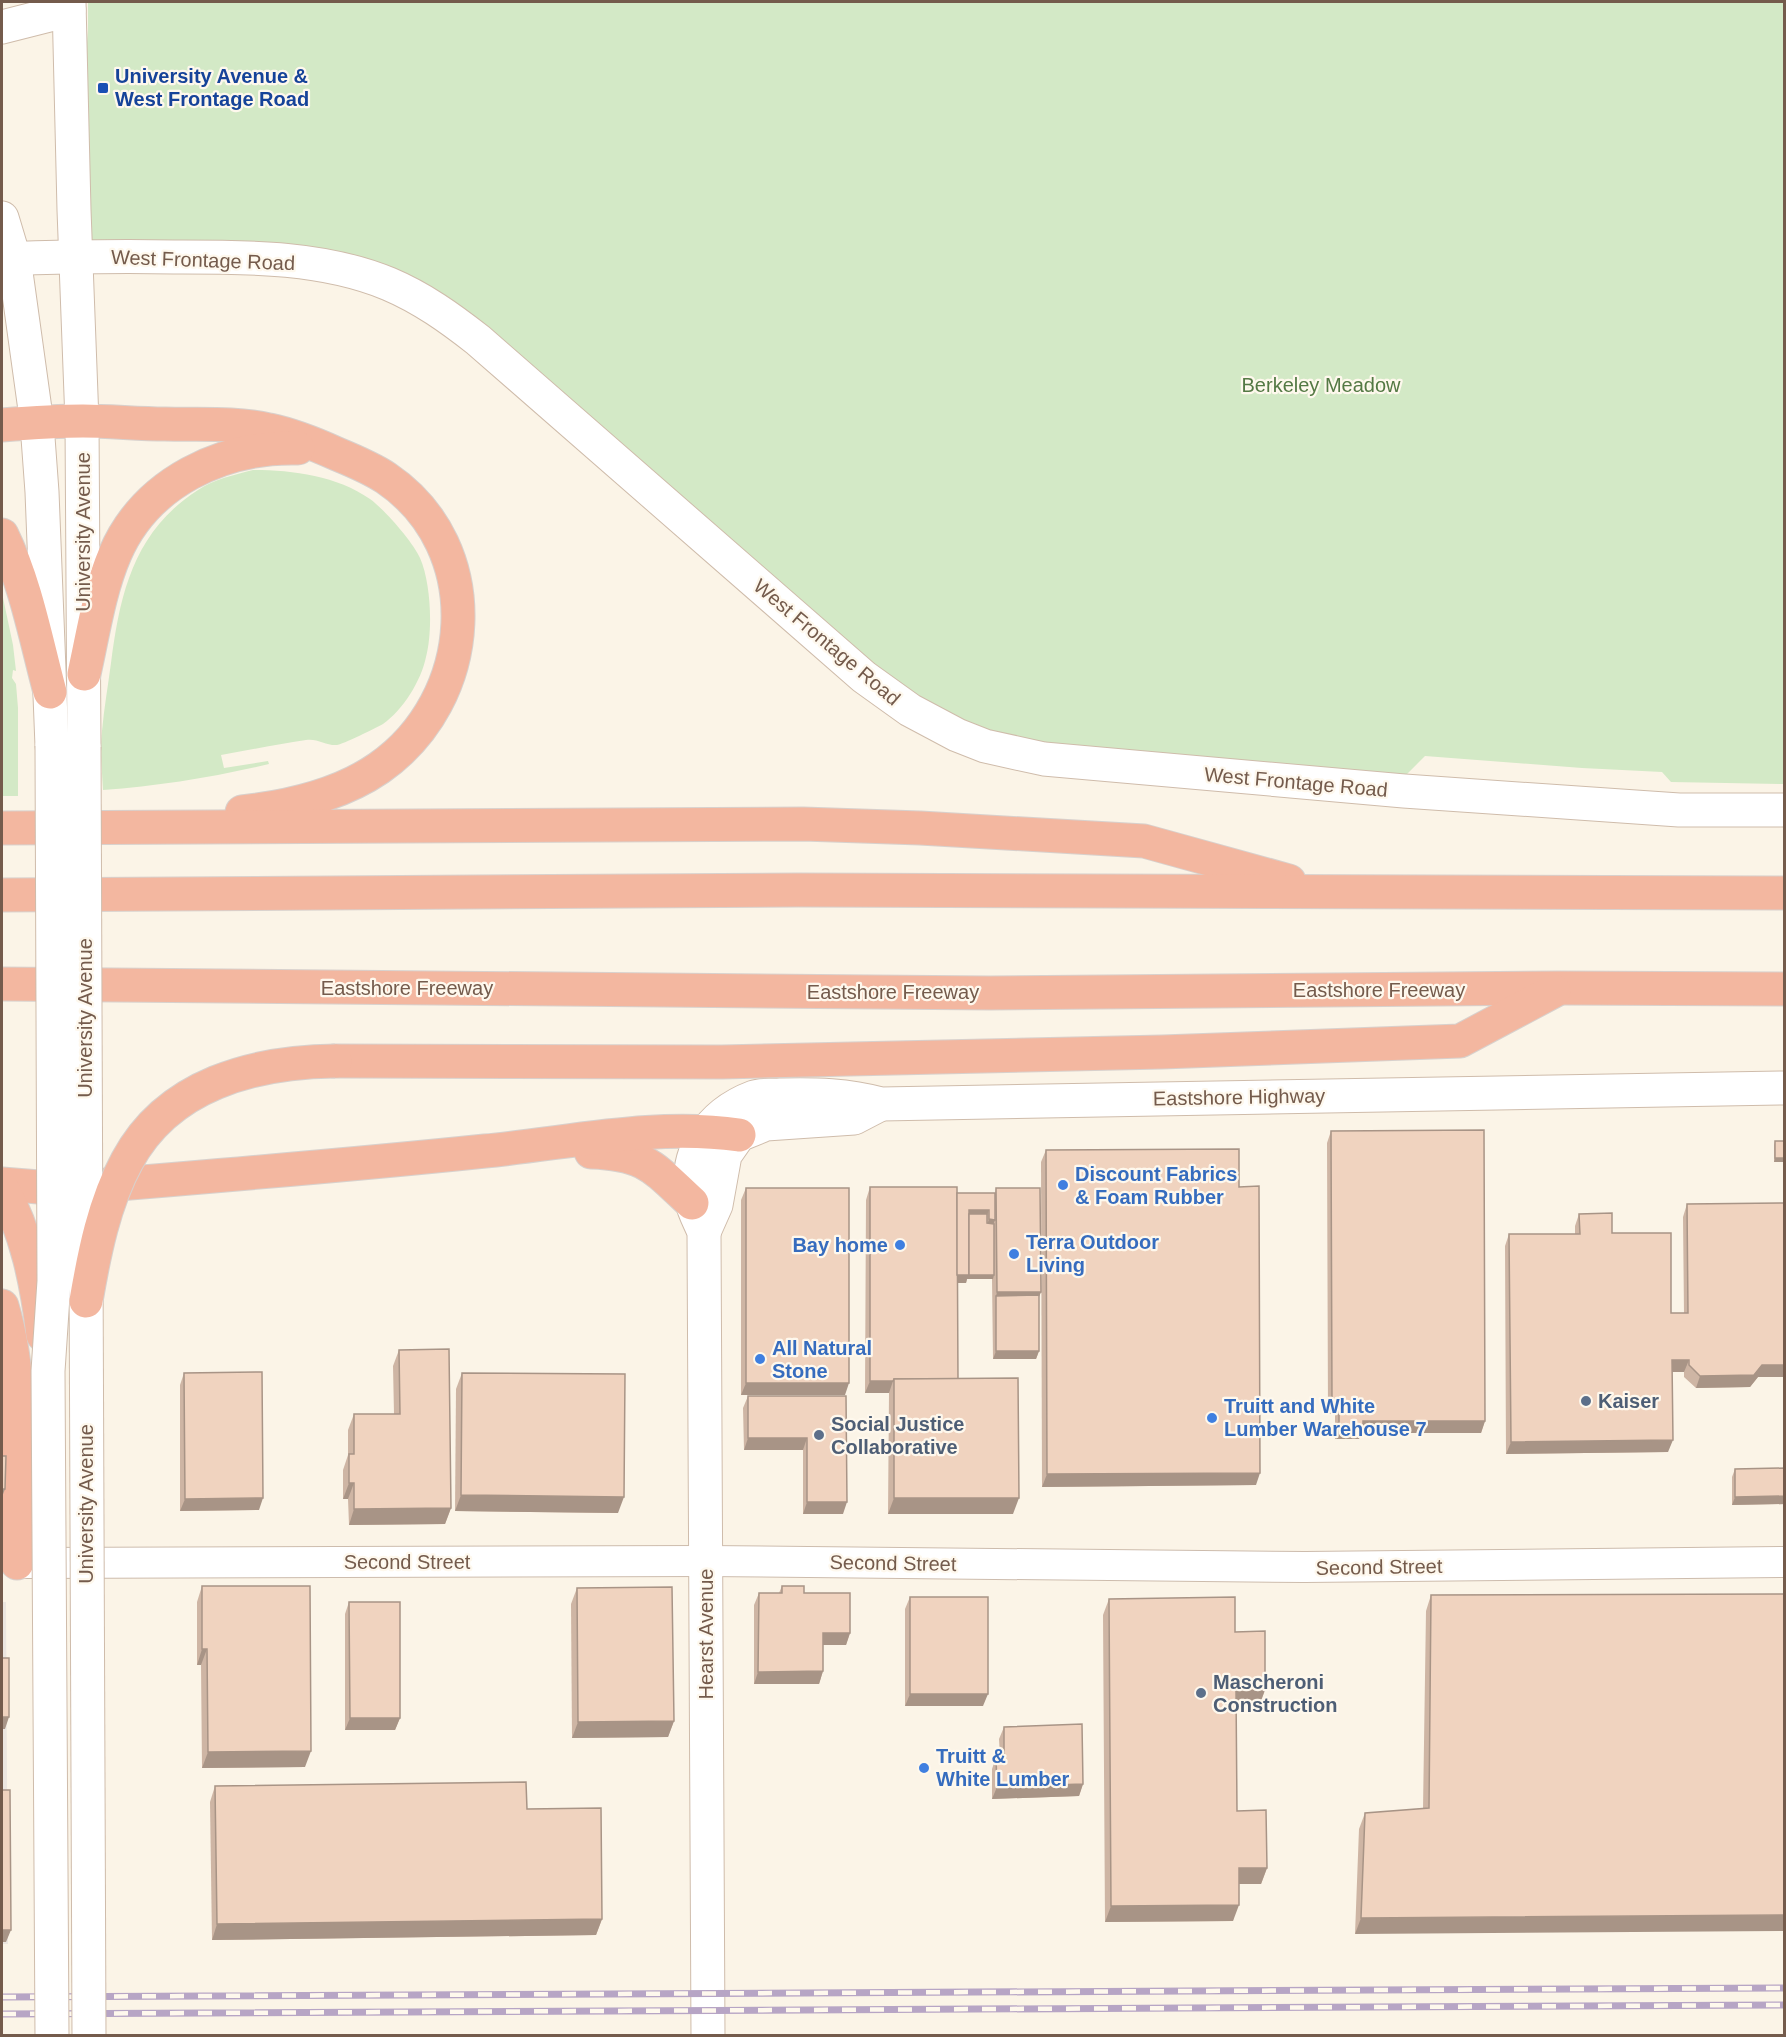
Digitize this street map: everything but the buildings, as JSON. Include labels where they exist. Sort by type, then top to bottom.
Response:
[{"type":"highway","points":[[2,425],[82,421],[250,427],[267,429],[303,439],[371,469],[399,488],[432,527],[447,557],[458,602],[456,644],[450,672],[429,717],[405,746],[378,769],[347,786],[296,802],[255,811],[109,828]]},
{"type":"highway","points":[[84,674],[102,595],[115,554],[125,534],[158,495],[194,470],[249,451],[284,448],[317,450],[339,455]]},
{"type":"highway","points":[[2,535],[22,587],[50,692]]},
{"type":"highway","points":[[2,828],[803,824],[920,828],[1144,841],[1331,893]]},
{"type":"highway","points":[[2,895],[786,890],[1785,894]]},
{"type":"highway","name":"Eastshore Freeway","points":[[2,984],[967,993],[1558,988],[1785,989]]},
{"type":"highway","points":[[86,1301],[95,1252],[107,1211],[119,1176],[137,1144],[161,1116],[192,1093],[247,1071],[286,1064],[335,1060],[733,1062],[1162,1052],[1460,1041],[1558,988]]},
{"type":"highway","points":[[48,1371],[37,1289],[27,1247],[2,1186],[82,1187],[487,1151],[595,1137],[707,1131],[739,1135]]},
{"type":"highway","points":[[487,1151],[577,1151],[635,1158],[656,1169],[698,1217]]},
{"type":"highway","points":[[2,1306],[12,1349],[16,1388],[9,1563]]},
{"type":"street","points":[[2,27],[69,6]]},
{"type":"street","name":"University Avenue","points":[[69,6],[82,421],[89,2036]]},
{"type":"street","name":"University Avenue","points":[[2,218],[37,424],[42,492],[52,747],[54,1281],[48,1371],[52,2036]]},
{"type":"street","name":"West Frontage Road","points":[[8,258],[230,257],[277,260],[322,266],[366,276],[417,298],[462,327],[521,376],[864,677],[894,700],[935,724],[985,746],[1034,758],[1081,764],[1381,789],[1678,810],[1785,810]]},
{"type":"street","name":"Eastshore Highway","points":[[707,1131],[723,1113],[756,1096],[806,1094],[854,1097],[881,1104],[1785,1088]]},
{"type":"street","points":[[739,1135],[766,1124],[854,1118],[881,1104]]},
{"type":"street","name":"Hearst Avenue","points":[[707,1131],[700,1139],[694,1154],[691,1183],[698,1217],[706,1561],[708,2036]]},
{"type":"street","name":"Hearst Avenue","points":[[698,1217],[717,1205],[725,1155],[739,1135]]},
{"type":"street","name":"Second Street","points":[[9,1563],[706,1561],[1305,1568],[1785,1562]]},
{"type":"shaded area","points":[[2,1602],[6,1602],[8,1944],[2,1944]]},
{"type":"green space","name":"Berkeley Meadow","points":[[88,2],[1784,2],[1784,784],[1671,782],[1662,772],[1425,756],[1404,777],[1102,752],[935,725],[388,284],[76,256],[74,210],[88,30]]},
{"type":"green space","points":[[253,470],[299,473],[343,485],[370,499],[405,535],[420,558],[429,593],[430,634],[420,676],[404,703],[383,724],[340,744],[333,745],[306,740],[221,755],[224,768],[268,761],[269,764],[186,780],[103,790],[101,746],[105,705],[119,612],[134,566],[145,544],[159,524],[176,506],[211,483]]},
{"type":"green space","points":[[2,593],[16,671],[13,670],[12,678],[16,684],[18,708],[18,796],[2,796]]},
{"type":"railway","points":[[2,1997],[1784,1988]]},
{"type":"railway","points":[[2,2014],[1784,2005]]},
{"type":"place","name":"University Avenue & West Frontage Road","points":[[103,88]]},
{"type":"place","name":"Discount Fabrics & Foam Rubber","points":[[1063,1185]]},
{"type":"place","name":"Bay home","points":[[900,1245]]},
{"type":"place","name":"Terra Outdoor Living","points":[[1014,1254]]},
{"type":"place","name":"All Natural Stone","points":[[760,1359]]},
{"type":"place","name":"Kaiser","points":[[1586,1401]]},
{"type":"place","name":"Truitt and White Lumber Warehouse 7","points":[[1212,1418]]},
{"type":"place","name":"Social Justice Collaborative","points":[[819,1435]]},
{"type":"place","name":"Mascheroni Construction","points":[[1201,1693]]},
{"type":"place","name":"Truitt & White Lumber","points":[[924,1768]]}]
